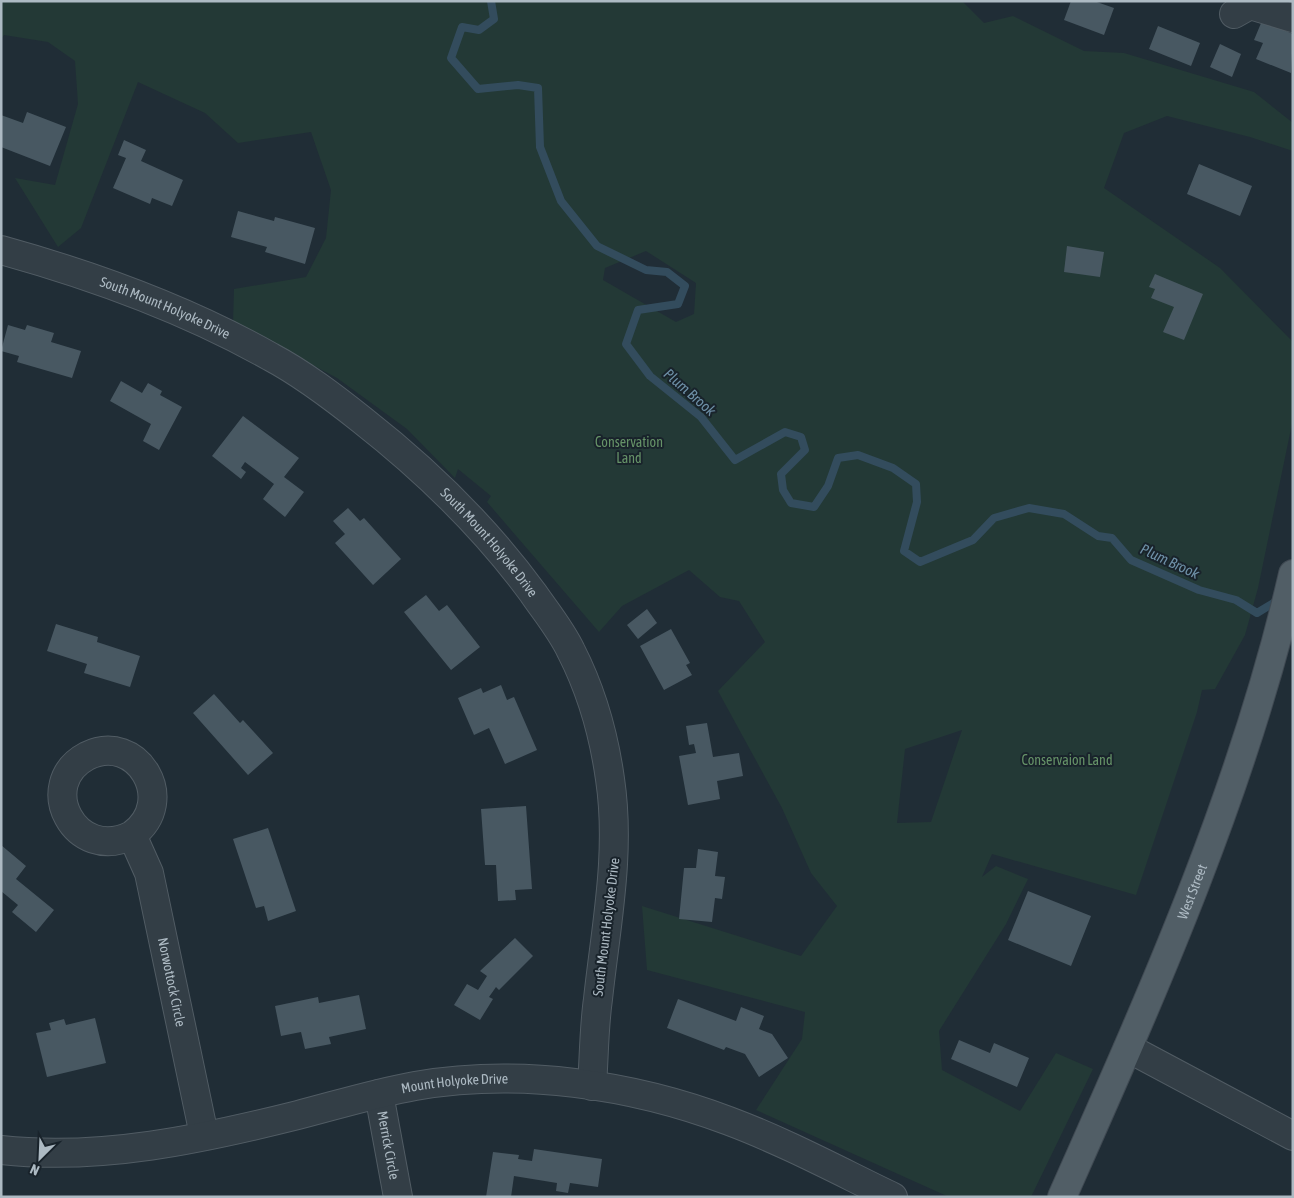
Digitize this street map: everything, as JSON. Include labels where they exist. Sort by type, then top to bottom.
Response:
[{"type":"main road","name":"West Street","points":[[1062,1197],[1174,942],[1226,805],[1260,699],[1283,648],[1282,615],[1292,576]]},
{"type":"street","points":[[1234,14],[1250,5],[1293,18]]},
{"type":"street","name":"South Mount Holyoke Drive","points":[[1,250],[70,269],[137,294],[227,333],[293,369],[389,441],[445,491],[497,546],[547,612],[571,651],[588,691],[601,733],[612,795],[615,833],[614,868],[597,1002],[592,1086]]},
{"type":"street","name":"Norwottock Circle","points":[[132,835],[149,873],[204,1135]]},
{"type":"street","points":[[1128,1048],[1293,1136]]},
{"type":"street","name":"Mount Holyoke Drive","points":[[1,1150],[57,1154],[97,1152],[163,1144],[289,1117],[417,1086],[473,1081],[515,1080],[592,1086],[663,1100],[730,1122],[893,1197]]},
{"type":"street","name":"Merrick Circle","points":[[379,1094],[398,1197]]},
{"type":"green space","points":[[1,1],[962,1],[984,23],[1013,16],[1084,51],[1124,53],[1254,92],[1293,123],[1293,151],[1250,137],[1167,116],[1124,133],[1104,188],[1220,268],[1293,342],[1293,419],[1258,588],[1245,635],[1215,689],[1202,690],[1197,712],[1136,895],[992,854],[982,877],[996,866],[1028,879],[1006,924],[939,1031],[942,1070],[1020,1111],[1056,1053],[1093,1069],[1031,1197],[949,1197],[756,1110],[802,1039],[805,1012],[647,970],[642,906],[801,956],[837,906],[811,873],[782,808],[718,691],[765,642],[739,601],[720,597],[689,570],[622,606],[599,632],[487,502],[491,496],[458,469],[455,478],[407,429],[337,378],[233,323],[234,289],[306,277],[326,238],[331,190],[311,132],[238,143],[205,113],[138,82],[81,228],[58,247],[15,178],[55,185],[78,104],[75,61],[48,42],[4,35],[1,39]],"holes":[[[646,251],[696,283],[694,314],[676,322],[603,280],[605,268]],[[962,730],[931,822],[897,823],[905,749]]]},
{"type":"building","points":[[1071,1],[1094,1],[1114,8],[1104,35],[1064,20]]},
{"type":"building","points":[[1264,16],[1281,23],[1279,28],[1293,34],[1291,73],[1256,59],[1263,43],[1254,40]]},
{"type":"building","points":[[1158,26],[1200,43],[1191,66],[1149,49]]},
{"type":"building","points":[[1220,44],[1241,54],[1232,77],[1210,67]]},
{"type":"building","points":[[27,112],[66,127],[50,166],[1,147],[1,115],[23,123]]},
{"type":"building","points":[[124,140],[146,150],[141,161],[183,180],[172,206],[152,198],[150,204],[113,188],[126,158],[118,155]]},
{"type":"building","points":[[1199,164],[1252,186],[1240,216],[1187,194]]},
{"type":"building","points":[[238,211],[274,221],[275,217],[315,228],[305,264],[265,252],[267,247],[231,237]]},
{"type":"building","points":[[1067,246],[1104,252],[1100,277],[1064,272]]},
{"type":"building","points":[[1155,274],[1203,294],[1184,340],[1163,332],[1174,307],[1151,298],[1155,289],[1149,287]]},
{"type":"building","points":[[8,325],[25,330],[27,325],[54,333],[51,342],[81,351],[72,378],[17,362],[19,356],[1,351]]},
{"type":"building","points":[[121,381],[142,393],[148,383],[162,391],[160,395],[182,407],[159,450],[143,441],[151,424],[110,401]]},
{"type":"building","points":[[243,416],[299,458],[284,477],[304,492],[285,517],[263,499],[274,484],[245,462],[241,468],[246,472],[241,479],[212,456]]},
{"type":"building","points":[[348,508],[360,521],[364,518],[401,559],[373,585],[335,543],[345,534],[333,521]]},
{"type":"building","points":[[426,595],[439,611],[447,605],[480,647],[451,670],[404,612]]},
{"type":"building","points":[[647,609],[657,623],[638,639],[627,625]]},
{"type":"building","points":[[56,624],[98,637],[97,642],[140,656],[130,687],[84,673],[87,664],[47,651]]},
{"type":"building","points":[[671,629],[690,663],[686,665],[692,675],[664,690],[640,646]]},
{"type":"building","points":[[501,685],[507,700],[514,697],[537,750],[505,764],[489,728],[474,735],[458,698],[481,688],[483,693]]},
{"type":"building","points":[[214,694],[240,723],[243,720],[273,753],[248,775],[193,713]]},
{"type":"building","points":[[707,723],[713,757],[739,753],[743,776],[717,781],[720,799],[688,805],[679,756],[696,753],[694,744],[689,745],[686,726]]},
{"type":"building","points":[[526,806],[532,889],[515,890],[516,900],[498,901],[496,865],[485,865],[481,809]]},
{"type":"building","points":[[268,828],[296,911],[268,921],[264,906],[256,908],[233,839]]},
{"type":"building","points":[[1,845],[26,866],[16,879],[54,910],[36,932],[12,912],[18,905],[1,891]]},
{"type":"building","points":[[698,849],[718,852],[715,876],[725,877],[722,899],[715,898],[712,922],[679,919],[684,868],[696,868]]},
{"type":"building","points":[[1028,891],[1091,916],[1071,966],[1008,940]]},
{"type":"building","points":[[515,938],[533,956],[499,990],[496,987],[489,997],[493,999],[480,1020],[454,1005],[467,984],[478,990],[487,976],[480,971]]},
{"type":"building","points":[[359,995],[366,1029],[329,1037],[331,1044],[305,1049],[301,1032],[281,1036],[275,1006],[318,997],[319,1003]]},
{"type":"building","points":[[678,999],[736,1021],[741,1007],[764,1016],[759,1029],[772,1034],[788,1058],[759,1077],[745,1054],[726,1047],[724,1050],[667,1028]]},
{"type":"building","points":[[95,1018],[106,1063],[47,1077],[36,1033],[51,1030],[49,1023],[64,1019],[66,1025]]},
{"type":"building","points":[[959,1040],[990,1053],[994,1043],[1029,1058],[1017,1087],[951,1059]]},
{"type":"building","points":[[534,1149],[602,1159],[598,1187],[570,1183],[568,1193],[556,1191],[557,1183],[514,1176],[511,1197],[486,1197],[493,1152],[519,1155],[518,1159],[532,1161]]},
{"type":"waterway","name":"Plum Brook","points":[[491,1],[494,19],[479,30],[462,27],[451,58],[478,89],[518,85],[538,88],[540,147],[561,201],[597,246],[646,270],[667,272],[685,286],[678,304],[638,310],[626,344],[650,376],[701,417],[735,460],[785,432],[801,437],[805,450],[781,474],[783,490],[791,503],[814,507],[828,486],[838,458],[858,455],[893,468],[916,484],[917,502],[904,551],[920,562],[973,540],[994,518],[1029,508],[1064,514],[1098,536],[1112,538],[1131,560],[1199,590],[1236,600],[1257,613],[1280,599]]},
{"type":"park label","name":"Conservation Land","points":[[629,450]]},
{"type":"park label","name":"Conservaion Land","points":[[1067,760]]}]
